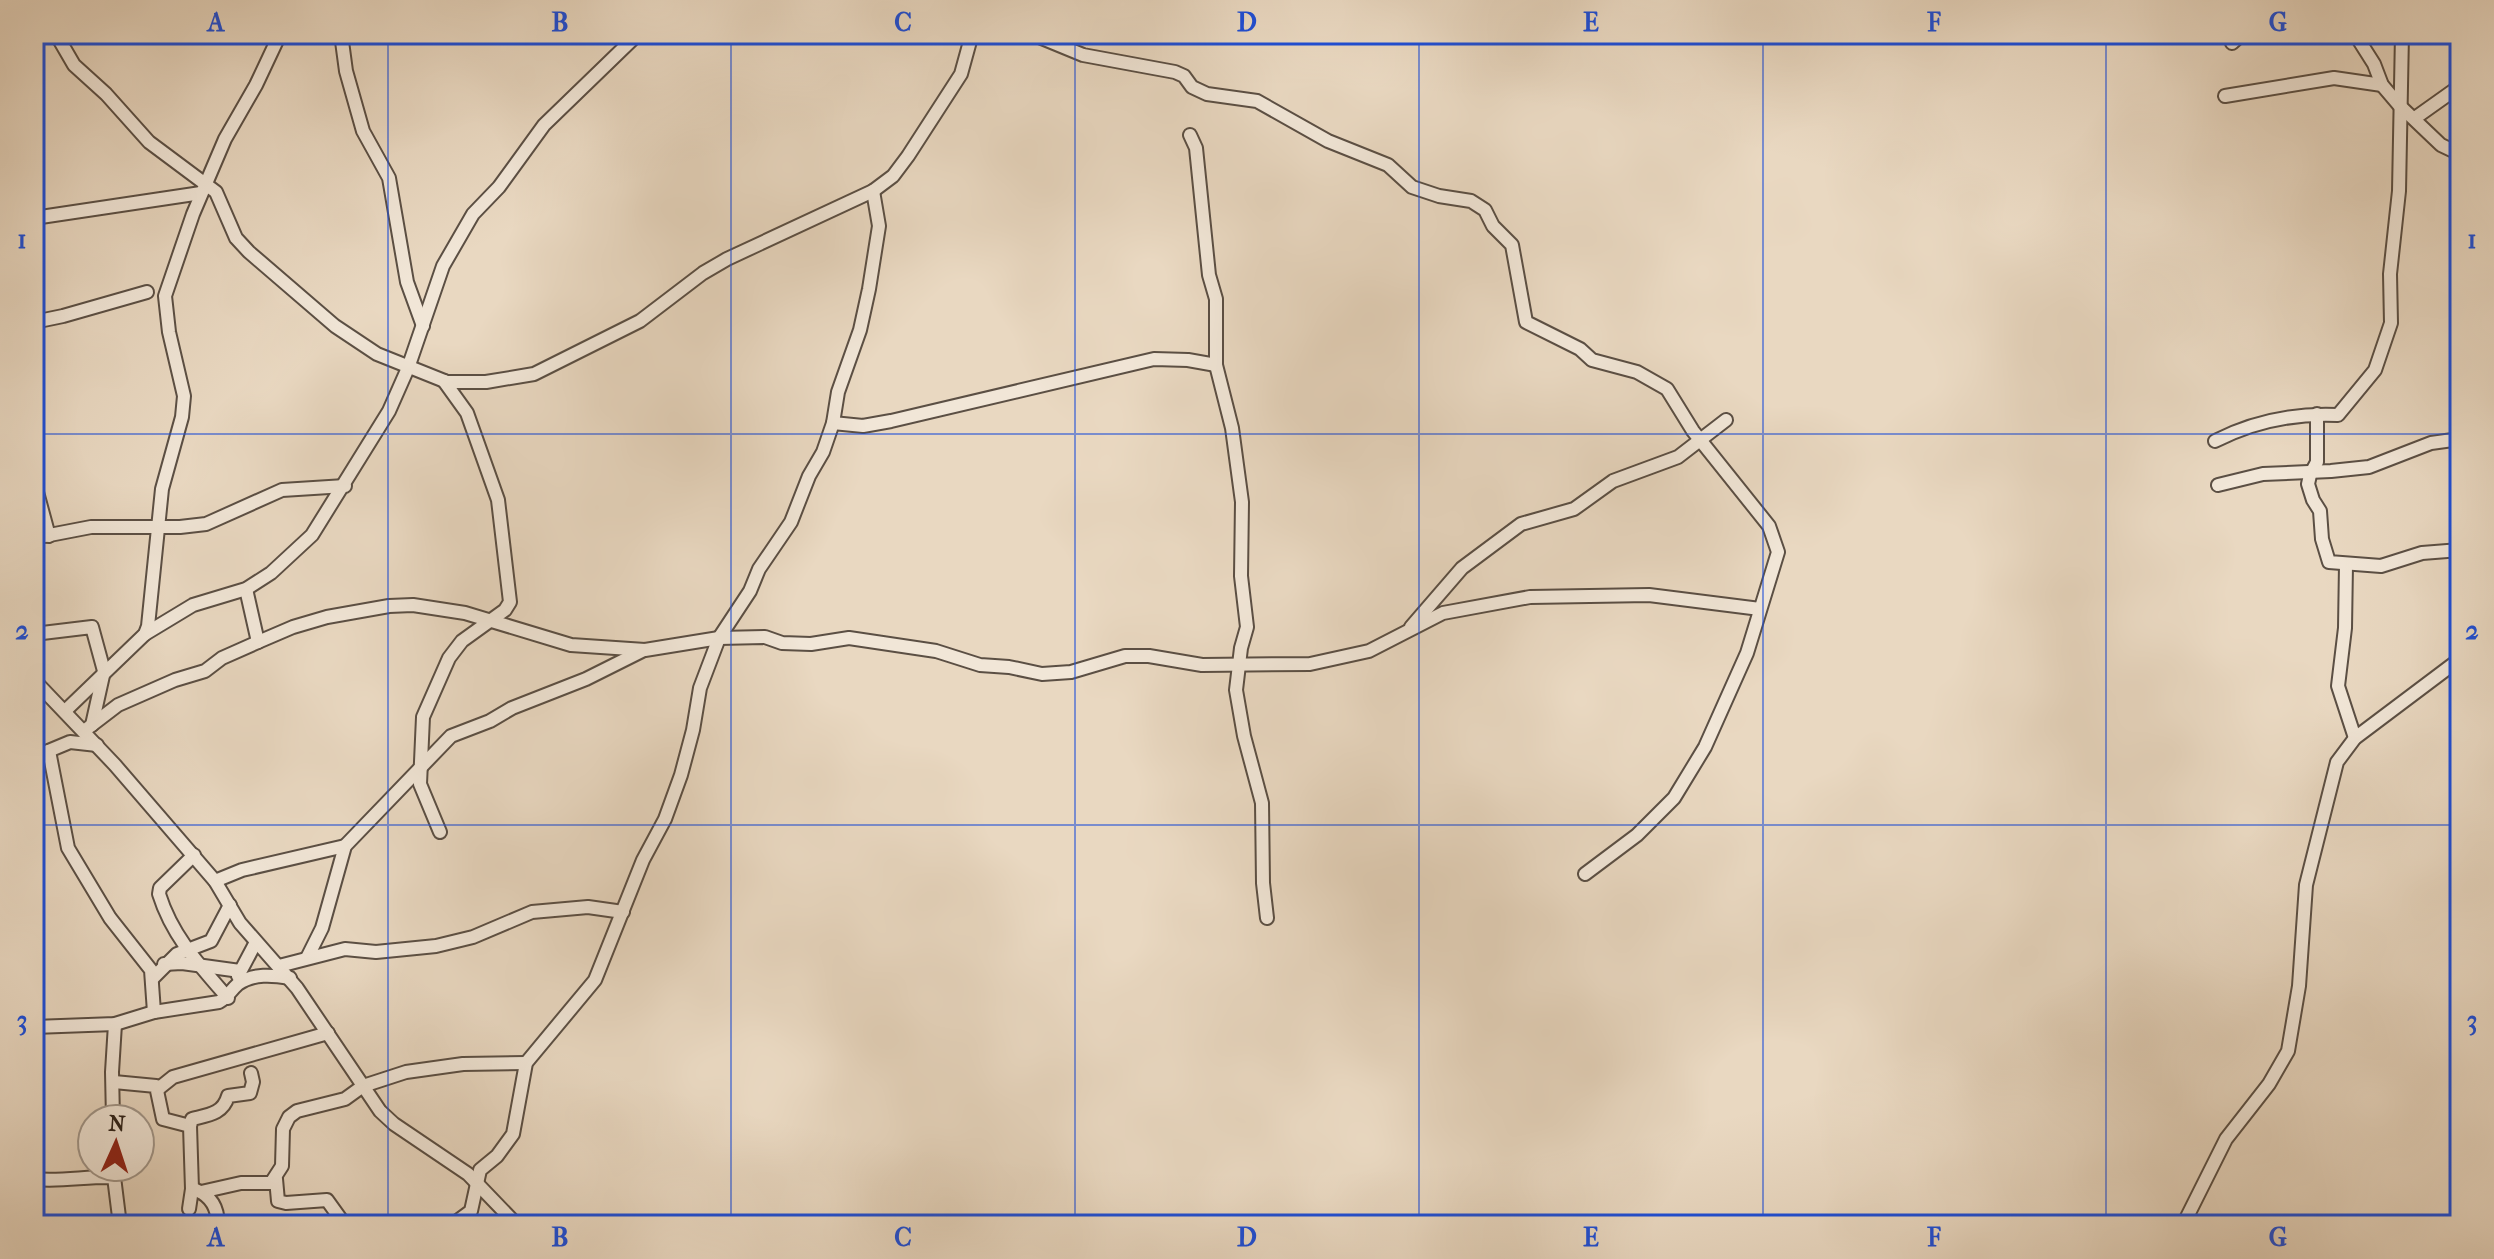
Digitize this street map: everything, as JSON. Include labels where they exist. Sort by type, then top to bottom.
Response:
[{"type":"street","points":[[56,34],[74,65],[106,94],[149,142],[204,187],[216,192],[236,238],[249,252],[335,326],[377,354],[408,368],[444,381],[486,382],[534,374],[640,321],[703,273],[727,259],[873,191],[893,176],[961,74],[972,34]]},
{"type":"street","points":[[145,634],[151,611],[162,489],[182,417],[184,396],[169,332],[165,296],[179,251],[225,139],[256,85],[280,34]]},
{"type":"street","points":[[341,34],[346,71],[363,131],[389,178],[407,282],[423,326]]},
{"type":"street","points":[[65,711],[145,634],[193,605],[246,589],[271,573],[312,535],[389,411],[408,368],[443,266],[473,214],[499,187],[544,125],[638,34]]},
{"type":"street","points":[[1032,34],[1083,55],[1175,72],[1184,76],[1192,87],[1207,94],[1257,101],[1328,141],[1388,165],[1412,187],[1439,196],[1471,201],[1485,210],[1493,226],[1512,245],[1526,322],[1580,349],[1592,360],[1637,372],[1667,389],[1700,440],[1769,526],[1778,552],[1747,653],[1711,734],[1674,798],[1637,835],[1585,874]]},
{"type":"street","points":[[2355,34],[2374,64],[2382,85],[2399,105],[2441,145],[2460,154]]},
{"type":"street","points":[[2215,441],[2241,427],[2280,416],[2338,415],[2375,370],[2391,323],[2390,274],[2399,191],[2402,34]]},
{"type":"street","points":[[2225,96],[2334,78],[2382,85]]},
{"type":"street","points":[[2415,118],[2460,86]]},
{"type":"street","points":[[1190,135],[1196,148],[1209,275],[1216,299],[1216,365],[1232,428],[1242,502],[1241,576],[1247,627],[1236,690],[1264,818],[1263,883],[1267,918]]},
{"type":"street","points":[[34,218],[204,187]]},
{"type":"street","points":[[452,1225],[471,1211],[480,1170],[497,1156],[513,1134],[526,1063],[595,980],[681,775],[700,688],[719,638],[750,591],[759,569],[791,522],[833,423],[838,392],[860,330],[876,254],[879,226],[873,191]]},
{"type":"street","points":[[34,322],[147,292]]},
{"type":"street","points":[[833,423],[863,426],[891,421],[1154,359],[1216,365]]},
{"type":"street","points":[[440,832],[420,784],[423,717],[449,658],[462,641],[505,610],[510,602],[498,500],[467,413],[444,381]]},
{"type":"street","points":[[2317,414],[2319,426],[2314,470],[2308,484],[2320,511],[2322,539],[2329,562],[2381,566],[2422,553],[2460,550]]},
{"type":"street","points":[[1404,635],[1462,568],[1521,524],[1574,509],[1613,481],[1678,457],[1726,420]]},
{"type":"street","points":[[2218,485],[2263,474],[2369,467],[2431,443],[2460,439]]},
{"type":"street","points":[[34,481],[49,536]]},
{"type":"street","points":[[34,538],[91,527],[206,524],[282,490],[345,486]]},
{"type":"street","points":[[2346,565],[2345,628],[2338,686],[2355,738]]},
{"type":"street","points":[[246,589],[258,642]]},
{"type":"street","points":[[88,728],[118,705],[175,680],[205,671],[222,658],[293,627],[327,617],[389,606],[435,607],[491,620],[571,645],[645,650],[719,638],[765,637],[782,643],[811,644],[849,638],[936,651],[980,665],[1042,674],[1071,672],[1125,656],[1149,656],[1202,665],[1310,664],[1369,651],[1443,613],[1530,597],[1649,595],[1760,609]]},
{"type":"street","points":[[34,634],[92,627],[104,671],[88,728]]},
{"type":"street","points":[[307,958],[322,928],[345,846],[451,736],[586,679],[645,650]]},
{"type":"street","points":[[2183,1225],[2226,1139],[2269,1084],[2288,1051],[2299,986],[2306,885],[2337,762],[2355,738],[2460,659]]},
{"type":"street","points":[[34,680],[65,711],[88,728],[97,745],[215,881],[240,923],[290,978],[380,1111],[477,1182],[517,1225]]},
{"type":"street","points":[[34,757],[70,742],[97,745]]},
{"type":"street","points":[[49,751],[68,848],[110,918],[151,970],[154,1012]]},
{"type":"street","points":[[215,881],[242,870],[345,846]]},
{"type":"street","points":[[194,855],[160,888],[159,894],[186,950],[232,992]]},
{"type":"street","points":[[153,978],[164,964],[186,950],[211,941],[230,905]]},
{"type":"street","points":[[279,966],[345,949],[376,952],[436,946],[473,937],[532,912],[588,907],[623,912]]},
{"type":"street","points":[[232,992],[256,942]]},
{"type":"street","points":[[145,963],[201,965],[240,971]]},
{"type":"street","points":[[34,1027],[115,1024],[154,1012],[211,1005],[240,983],[267,975],[290,978]]},
{"type":"street","points":[[113,1103],[115,1024]]},
{"type":"street","points":[[158,1089],[173,1077],[328,1033]]},
{"type":"street","points":[[197,1190],[241,1183],[271,1183],[282,1166],[283,1129],[289,1117],[297,1111],[345,1099],[363,1086],[406,1072],[463,1064],[526,1063]]},
{"type":"street","points":[[189,1209],[197,1190],[190,1126],[192,1119],[216,1113],[228,1096],[250,1093],[253,1082],[251,1073]]},
{"type":"street","points":[[114,1082],[156,1086],[163,1119],[190,1126]]},
{"type":"street","points":[[34,1179],[76,1178]]},
{"type":"street","points":[[276,1179],[278,1201],[327,1200],[345,1225]]},
{"type":"street","points":[[115,1183],[120,1225]]},
{"type":"street","points":[[197,1190],[209,1197],[218,1225]]}]
